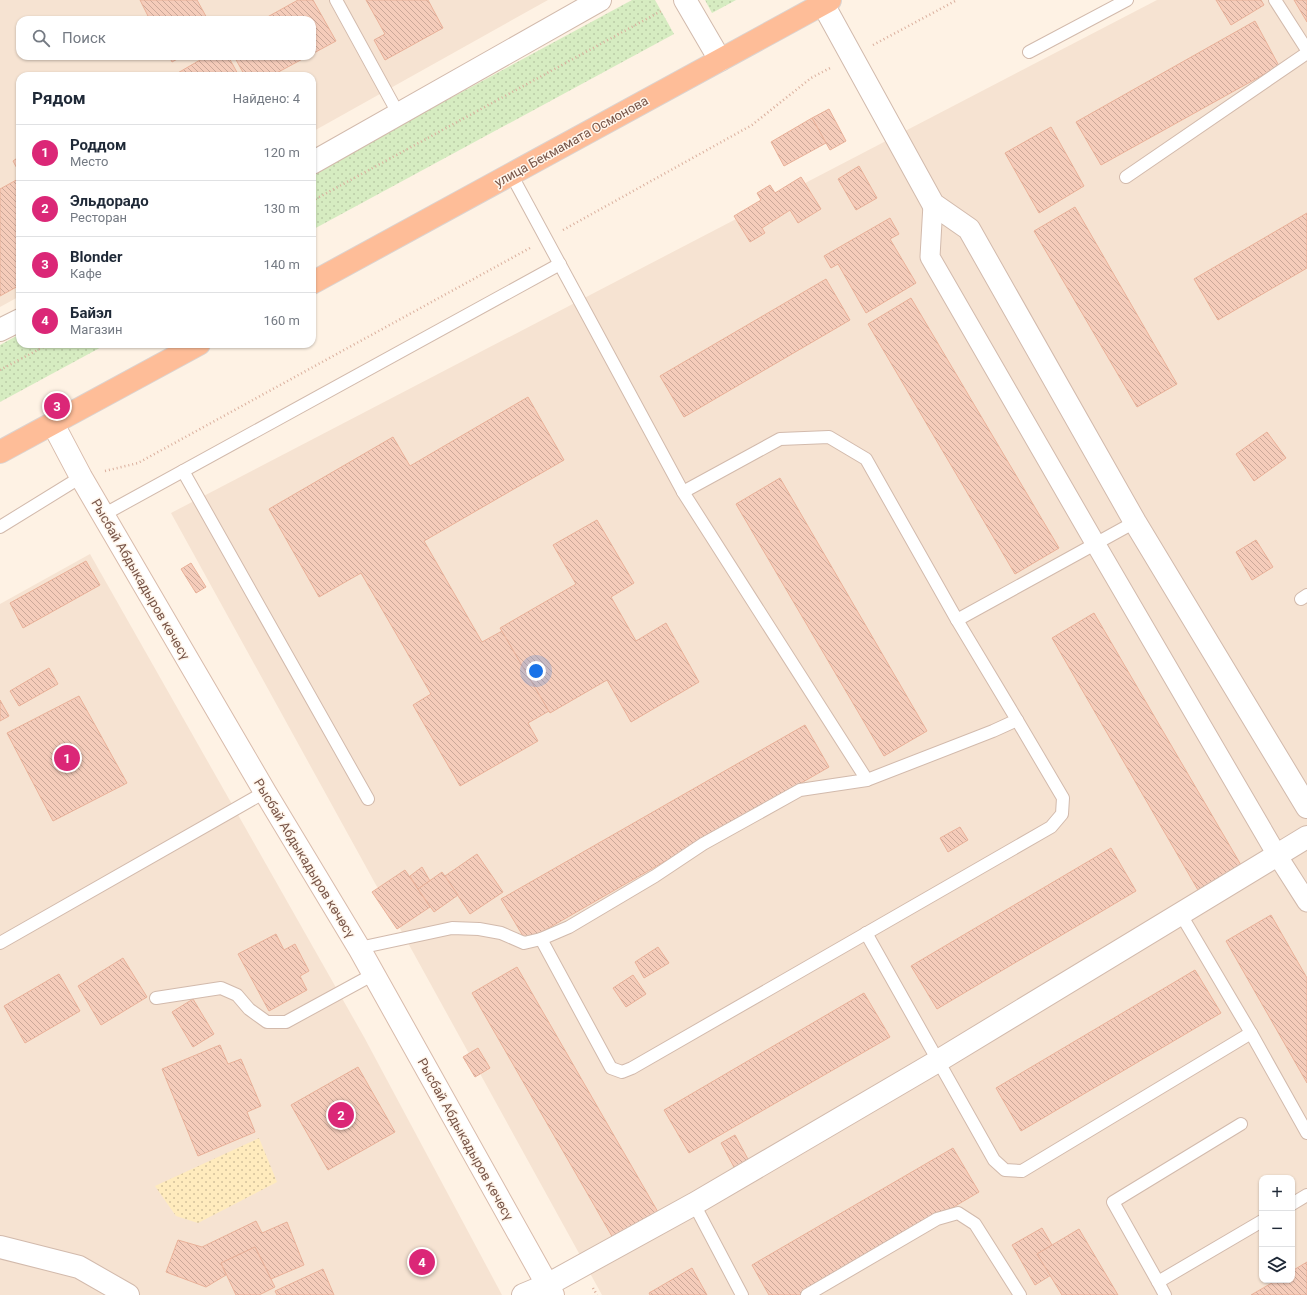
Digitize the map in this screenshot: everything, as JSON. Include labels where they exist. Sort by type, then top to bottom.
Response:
[{"type":"highway","name":"улица Бекмамата Осмонова","points":[[316,281],[827,2]]},
{"type":"highway","points":[[0,452],[193,348]]},
{"type":"street","points":[[316,161],[600,0]]},
{"type":"street","points":[[827,2],[852,56],[933,204],[969,229],[1135,522],[1307,807]]},
{"type":"street","points":[[676,4],[720,60]]},
{"type":"street","points":[[933,204],[930,257],[1277,855],[1307,902]]},
{"type":"street","points":[[0,330],[16,322]]},
{"type":"street","name":"Рысбай Абдыкадыров көчөсү","points":[[53,424],[82,477],[265,792],[374,974],[550,1290]]},
{"type":"street","points":[[523,1295],[550,1290],[938,1062],[1180,913],[1307,837]]},
{"type":"street","points":[[0,1247],[79,1267],[128,1295]]},
{"type":"lane","points":[[336,0],[399,115]]},
{"type":"lane","points":[[1029,52],[1127,0]]},
{"type":"lane","points":[[1275,0],[1307,50]]},
{"type":"lane","points":[[1126,177],[1307,53]]},
{"type":"lane","points":[[511,174],[683,492],[867,780]]},
{"type":"lane","points":[[104,515],[560,264]]},
{"type":"lane","points":[[541,939],[611,1068],[622,1072],[632,1068],[1051,827],[1062,814],[1063,798],[957,620],[866,459],[829,437],[780,439],[683,492]]},
{"type":"lane","points":[[183,471],[368,799]]},
{"type":"lane","points":[[0,527],[82,477]]},
{"type":"lane","points":[[957,620],[1135,522]]},
{"type":"lane","points":[[359,948],[452,928],[479,929],[501,933],[524,943],[541,939],[569,927],[655,876],[703,844],[800,790],[867,780],[1017,720]]},
{"type":"lane","points":[[0,943],[265,792]]},
{"type":"lane","points":[[1180,913],[1251,1033],[1307,1133]]},
{"type":"lane","points":[[866,933],[994,1160],[1005,1170],[1022,1171],[1251,1033]]},
{"type":"lane","points":[[156,998],[221,988],[237,995],[249,1009],[267,1022],[286,1022],[374,974]]},
{"type":"lane","points":[[1165,1295],[1113,1202],[1241,1124]]},
{"type":"lane","points":[[1295,1202],[1307,1195]]},
{"type":"lane","points":[[694,1204],[742,1295]]},
{"type":"lane","points":[[807,1295],[937,1219],[958,1213],[975,1224],[1020,1295]]},
{"type":"lane","points":[[1158,1282],[1259,1223]]},
{"type":"path","points":[[82,477],[138,463],[752,125],[811,78],[957,0]]},
{"type":"path","points":[[316,199],[676,4]]},
{"type":"path","points":[[0,370],[41,348]]},
{"type":"shaded area","points":[[0,0],[548,0],[316,130],[316,72],[16,72],[16,298],[0,307]]},
{"type":"shaded area","points":[[1157,0],[1307,0],[1307,1295],[602,1295],[171,513]]},
{"type":"shaded area","points":[[90,554],[364,1037],[502,1295],[0,1295],[0,604]]},
{"type":"sand","points":[[259,1138],[277,1182],[198,1223],[176,1216],[155,1186]]},
{"type":"green space","points":[[632,0],[655,0],[674,34],[316,228],[316,171]]},
{"type":"green space","points":[[705,0],[736,0],[712,13]]},
{"type":"green space","points":[[16,336],[16,348],[100,348],[0,402],[0,345]]},
{"type":"building","points":[[140,0],[197,0],[206,16],[148,16]]},
{"type":"building","points":[[298,0],[313,0],[336,41],[316,52],[316,16],[269,16]]},
{"type":"building","points":[[366,0],[428,0],[443,28],[385,60],[374,40],[385,34]]},
{"type":"building","points":[[1216,0],[1261,0],[1264,5],[1231,25]]},
{"type":"building","points":[[1294,0],[1307,0],[1307,22]]},
{"type":"building","points":[[1255,21],[1279,66],[1101,165],[1076,122]]},
{"type":"building","points":[[200,60],[230,60],[237,72],[179,72]]},
{"type":"building","points":[[236,60],[301,60],[278,72],[243,72]]},
{"type":"building","points":[[829,109],[846,141],[830,150],[812,118]]},
{"type":"building","points":[[812,118],[826,143],[784,166],[771,142]]},
{"type":"building","points":[[1051,127],[1084,186],[1039,213],[1005,153]]},
{"type":"building","points":[[16,159],[16,167],[13,161]]},
{"type":"building","points":[[859,166],[877,198],[856,210],[838,179]]},
{"type":"building","points":[[801,177],[821,209],[798,223],[790,210],[762,228],[765,233],[750,242],[734,216],[761,200],[757,193],[770,185],[775,193]]},
{"type":"building","points":[[16,180],[16,287],[0,296],[0,189]]},
{"type":"building","points":[[1075,207],[1177,384],[1137,407],[1034,231]]},
{"type":"building","points":[[1307,213],[1307,268],[1218,320],[1194,279]]},
{"type":"building","points":[[890,218],[899,234],[890,239],[916,283],[866,313],[838,264],[831,268],[824,256]]},
{"type":"building","points":[[826,279],[850,320],[684,417],[660,376]]},
{"type":"building","points":[[911,298],[1059,548],[1015,574],[868,324]]},
{"type":"building","points":[[528,397],[564,460],[424,541],[482,642],[502,631],[549,711],[528,723],[538,741],[460,786],[413,705],[431,694],[361,573],[319,597],[269,509],[393,437],[410,466]]},
{"type":"building","points":[[1267,432],[1286,458],[1254,481],[1236,454]]},
{"type":"building","points":[[780,478],[927,731],[884,756],[736,504]]},
{"type":"building","points":[[597,520],[634,583],[611,597],[636,641],[666,623],[699,682],[631,722],[607,680],[550,713],[500,628],[576,584],[553,545]]},
{"type":"building","points":[[1256,540],[1273,567],[1252,580],[1236,552]]},
{"type":"building","points":[[86,561],[100,585],[23,628],[10,603]]},
{"type":"building","points":[[191,563],[206,587],[196,593],[181,569]]},
{"type":"building","points":[[1094,613],[1241,865],[1198,890],[1052,638]]},
{"type":"building","points":[[49,668],[58,684],[19,706],[10,691]]},
{"type":"building","points":[[79,696],[127,783],[53,821],[7,733]]},
{"type":"building","points":[[0,700],[9,716],[0,721]]},
{"type":"building","points":[[805,725],[829,767],[526,941],[501,899]]},
{"type":"building","points":[[960,827],[968,840],[948,852],[940,838]]},
{"type":"building","points":[[1111,848],[1136,891],[937,1009],[911,966]]},
{"type":"building","points":[[477,854],[503,892],[470,914],[445,876]]},
{"type":"building","points":[[422,867],[430,881],[418,889],[410,876]]},
{"type":"building","points":[[405,870],[430,907],[397,929],[372,892]]},
{"type":"building","points":[[442,872],[458,895],[434,912],[418,889]]},
{"type":"building","points":[[1271,915],[1307,978],[1307,1083],[1226,941]]},
{"type":"building","points":[[276,934],[284,950],[295,944],[309,971],[300,976],[307,990],[269,1011],[238,954]]},
{"type":"building","points":[[658,947],[669,963],[644,978],[635,962]]},
{"type":"building","points":[[123,958],[147,997],[101,1025],[78,986]]},
{"type":"building","points":[[517,967],[662,1219],[617,1245],[472,993]]},
{"type":"building","points":[[1195,970],[1221,1013],[1021,1131],[996,1088]]},
{"type":"building","points":[[59,974],[80,1011],[25,1043],[4,1006]]},
{"type":"building","points":[[633,975],[646,994],[626,1007],[613,988]]},
{"type":"building","points":[[864,993],[890,1037],[689,1153],[664,1110]]},
{"type":"building","points":[[193,999],[214,1034],[193,1047],[172,1012]]},
{"type":"building","points":[[220,1045],[228,1064],[241,1059],[261,1106],[247,1112],[255,1132],[198,1156],[162,1069]]},
{"type":"building","points":[[478,1048],[490,1068],[475,1077],[463,1057]]},
{"type":"building","points":[[358,1067],[395,1132],[328,1170],[291,1105]]},
{"type":"building","points":[[735,1135],[749,1161],[735,1169],[721,1143]]},
{"type":"building","points":[[953,1148],[979,1192],[804,1295],[769,1295],[752,1265]]},
{"type":"building","points":[[256,1221],[262,1233],[287,1222],[304,1265],[271,1279],[255,1247],[221,1263],[226,1275],[206,1287],[166,1272],[178,1240],[202,1247]]},
{"type":"building","points":[[1042,1228],[1052,1245],[1037,1254],[1051,1275],[1035,1285],[1012,1245]]},
{"type":"building","points":[[1079,1229],[1118,1295],[1062,1295],[1037,1254]]},
{"type":"building","points":[[255,1247],[275,1287],[259,1295],[236,1295],[221,1263]]},
{"type":"building","points":[[1307,1262],[1307,1295],[1251,1295],[1272,1283],[1295,1283],[1295,1269]]},
{"type":"building","points":[[692,1268],[707,1295],[650,1295],[649,1293]]},
{"type":"building","points":[[323,1269],[334,1295],[277,1295],[275,1291]]},
{"type":"place","name":"Blonder","points":[[57,406]]},
{"type":"place","name":"Роддом","points":[[67,758]]},
{"type":"place","name":"Эльдорадо","points":[[341,1115]]},
{"type":"place","name":"Байэл","points":[[422,1262]]}]
